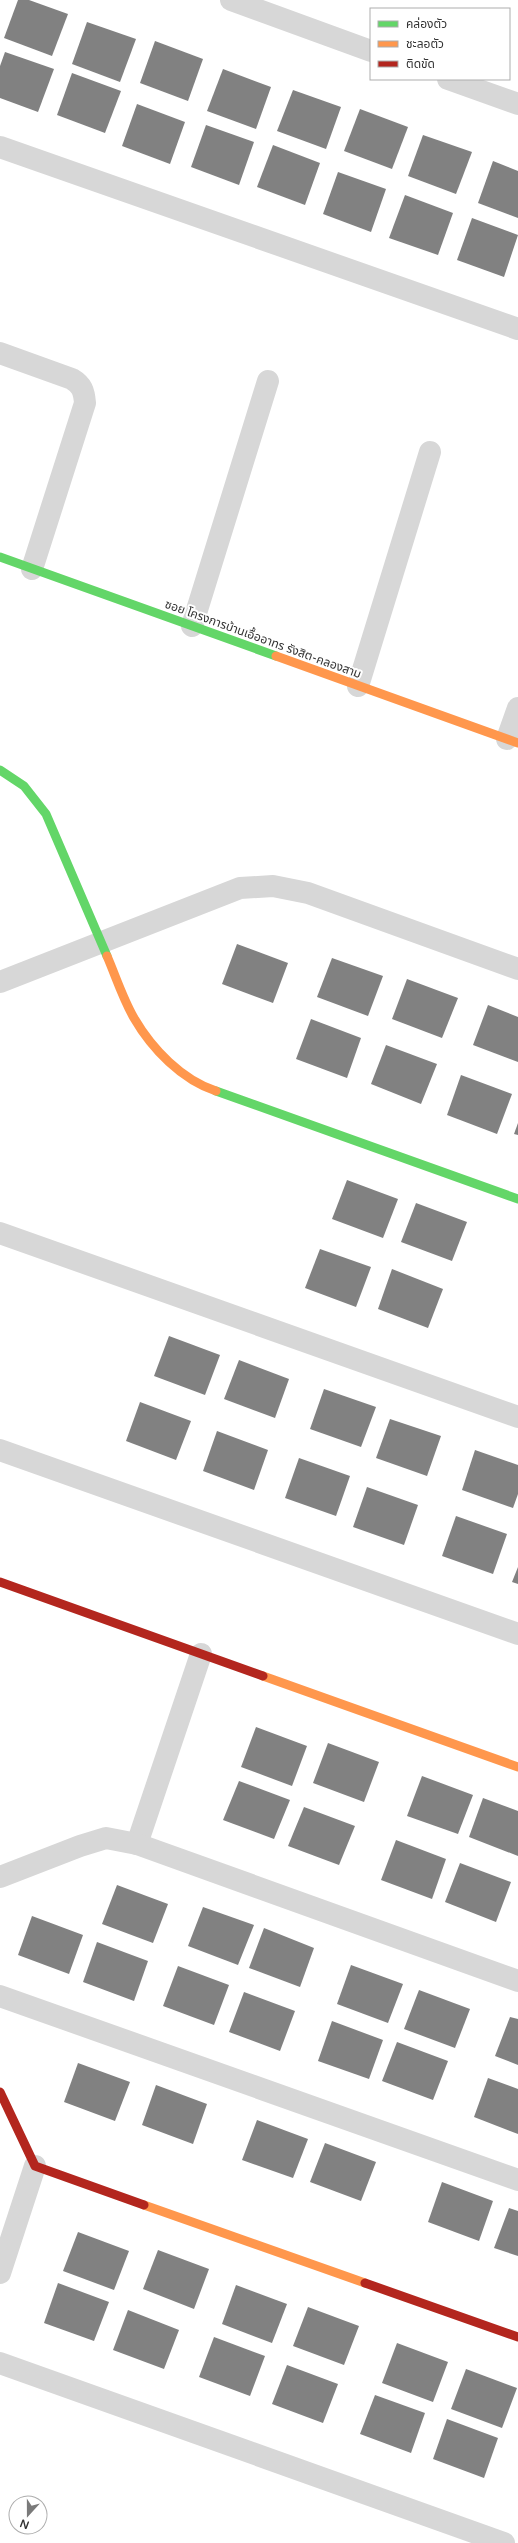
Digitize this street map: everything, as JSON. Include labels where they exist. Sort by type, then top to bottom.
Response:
[{"type":"street","points":[[231,0],[370,51]]},
{"type":"street","points":[[451,80],[518,104]]},
{"type":"street","points":[[0,147],[518,329]]},
{"type":"street","points":[[0,353],[72,379],[80,385],[84,394],[85,403],[32,569]]},
{"type":"street","points":[[192,626],[268,381]]},
{"type":"street","points":[[358,686],[430,452]]},
{"type":"street","name":"ซอย โครงการบ้านเอื้ออาทร รังสิต-คลองสาม","points":[[0,557],[512,741]]},
{"type":"street","points":[[512,741],[518,708]]},
{"type":"street","points":[[0,770],[24,786],[46,814],[134,1018],[153,1046],[176,1070],[206,1088],[518,1199]]},
{"type":"street","points":[[0,982],[240,888],[273,886],[308,893],[518,969]]},
{"type":"street","points":[[0,1233],[518,1417]]},
{"type":"street","points":[[0,1450],[518,1634]]},
{"type":"street","points":[[0,1582],[518,1767]]},
{"type":"street","points":[[137,1844],[201,1654]]},
{"type":"street","points":[[0,1877],[80,1846],[106,1838],[137,1844],[518,1981]]},
{"type":"street","points":[[0,1996],[518,2180]]},
{"type":"street","points":[[0,2092],[35,2166],[0,2273]]},
{"type":"street","points":[[35,2166],[518,2337]]},
{"type":"street","points":[[0,2363],[504,2543]]},
{"type":"building","points":[[18,0],[29,0],[68,14],[52,56],[4,38]]},
{"type":"building","points":[[87,22],[136,39],[120,82],[72,64]]},
{"type":"building","points":[[155,41],[203,59],[188,101],[140,83]]},
{"type":"building","points":[[5,52],[54,69],[38,112],[0,98],[0,66]]},
{"type":"building","points":[[223,69],[271,87],[256,129],[207,111]]},
{"type":"building","points":[[72,73],[121,91],[105,133],[57,115]]},
{"type":"building","points":[[293,90],[341,107],[326,149],[277,131]]},
{"type":"building","points":[[137,104],[185,122],[170,164],[122,146]]},
{"type":"building","points":[[360,109],[408,127],[392,169],[344,151]]},
{"type":"building","points":[[206,125],[254,142],[239,185],[191,167]]},
{"type":"building","points":[[423,135],[472,152],[456,194],[408,176]]},
{"type":"building","points":[[273,145],[320,163],[305,205],[257,187]]},
{"type":"building","points":[[493,161],[518,171],[518,218],[478,203]]},
{"type":"building","points":[[338,172],[386,189],[371,232],[323,214]]},
{"type":"building","points":[[405,195],[453,213],[438,255],[389,238]]},
{"type":"building","points":[[472,218],[518,235],[504,277],[457,260]]},
{"type":"building","points":[[237,944],[288,963],[273,1003],[222,984]]},
{"type":"building","points":[[332,958],[383,976],[368,1016],[317,997]]},
{"type":"building","points":[[407,979],[458,998],[442,1038],[392,1019]]},
{"type":"building","points":[[488,1005],[518,1017],[518,1062],[473,1045]]},
{"type":"building","points":[[311,1019],[361,1038],[347,1078],[296,1059]]},
{"type":"building","points":[[386,1045],[437,1064],[421,1104],[371,1084]]},
{"type":"building","points":[[461,1075],[512,1094],[497,1134],[447,1115]]},
{"type":"building","points":[[518,1123],[518,1135],[514,1134]]},
{"type":"building","points":[[347,1180],[398,1199],[383,1238],[332,1219]]},
{"type":"building","points":[[416,1203],[467,1222],[452,1261],[401,1242]]},
{"type":"building","points":[[320,1249],[371,1267],[356,1307],[305,1288]]},
{"type":"building","points":[[392,1269],[443,1289],[428,1328],[378,1309]]},
{"type":"building","points":[[169,1336],[220,1355],[205,1395],[154,1376]]},
{"type":"building","points":[[239,1360],[289,1379],[275,1418],[224,1399]]},
{"type":"building","points":[[324,1389],[376,1407],[361,1447],[310,1429]]},
{"type":"building","points":[[140,1402],[191,1421],[176,1460],[126,1441]]},
{"type":"building","points":[[390,1419],[441,1436],[427,1476],[376,1458]]},
{"type":"building","points":[[217,1431],[268,1450],[254,1490],[203,1471]]},
{"type":"building","points":[[475,1450],[518,1465],[518,1494],[513,1508],[462,1490]]},
{"type":"building","points":[[299,1458],[350,1476],[336,1516],[285,1498]]},
{"type":"building","points":[[367,1487],[418,1505],[404,1545],[353,1527]]},
{"type":"building","points":[[456,1516],[507,1534],[493,1574],[442,1556]]},
{"type":"building","points":[[518,1567],[518,1584],[512,1582]]},
{"type":"building","points":[[256,1727],[307,1746],[292,1786],[241,1767]]},
{"type":"building","points":[[328,1743],[379,1762],[364,1802],[313,1783]]},
{"type":"building","points":[[422,1776],[473,1795],[458,1834],[407,1816]]},
{"type":"building","points":[[239,1781],[290,1800],[274,1839],[223,1820]]},
{"type":"building","points":[[483,1798],[518,1811],[518,1856],[469,1837]]},
{"type":"building","points":[[304,1807],[355,1826],[339,1865],[288,1846]]},
{"type":"building","points":[[396,1840],[446,1859],[432,1899],[381,1880]]},
{"type":"building","points":[[460,1863],[511,1882],[496,1922],[445,1902]]},
{"type":"building","points":[[117,1885],[168,1904],[153,1943],[102,1924]]},
{"type":"building","points":[[203,1907],[254,1925],[238,1965],[188,1946]]},
{"type":"building","points":[[32,1916],[83,1935],[69,1974],[18,1955]]},
{"type":"building","points":[[264,1928],[314,1948],[300,1987],[249,1968]]},
{"type":"building","points":[[97,1942],[148,1961],[134,2001],[83,1982]]},
{"type":"building","points":[[351,1965],[403,1984],[388,2023],[337,2004]]},
{"type":"building","points":[[178,1966],[229,1985],[214,2025],[163,2006]]},
{"type":"building","points":[[419,1990],[470,2009],[455,2048],[404,2029]]},
{"type":"building","points":[[244,1992],[295,2011],[280,2051],[229,2032]]},
{"type":"building","points":[[510,2017],[518,2019],[518,2065],[495,2056]]},
{"type":"building","points":[[332,2021],[383,2040],[369,2079],[318,2061]]},
{"type":"building","points":[[397,2042],[448,2061],[433,2100],[382,2081]]},
{"type":"building","points":[[78,2063],[130,2082],[115,2121],[64,2102]]},
{"type":"building","points":[[488,2078],[518,2089],[518,2134],[474,2117]]},
{"type":"building","points":[[156,2085],[207,2104],[193,2144],[142,2125]]},
{"type":"building","points":[[257,2120],[308,2139],[293,2178],[242,2160]]},
{"type":"building","points":[[325,2143],[376,2162],[361,2201],[310,2182]]},
{"type":"building","points":[[442,2182],[493,2201],[479,2241],[428,2222]]},
{"type":"building","points":[[509,2208],[518,2211],[518,2256],[494,2248]]},
{"type":"building","points":[[78,2232],[129,2251],[114,2290],[63,2271]]},
{"type":"building","points":[[158,2250],[209,2269],[194,2309],[143,2289]]},
{"type":"building","points":[[58,2283],[109,2302],[94,2341],[44,2323]]},
{"type":"building","points":[[236,2285],[287,2304],[272,2343],[222,2324]]},
{"type":"building","points":[[308,2307],[359,2326],[344,2365],[293,2346]]},
{"type":"building","points":[[128,2310],[179,2330],[164,2369],[113,2350]]},
{"type":"building","points":[[214,2337],[265,2356],[250,2396],[199,2377]]},
{"type":"building","points":[[397,2343],[448,2362],[433,2402],[382,2383]]},
{"type":"building","points":[[287,2365],[338,2384],[323,2423],[272,2404]]},
{"type":"building","points":[[466,2369],[517,2388],[502,2428],[451,2409]]},
{"type":"building","points":[[375,2395],[425,2413],[411,2453],[360,2434]]},
{"type":"building","points":[[447,2419],[498,2438],[484,2478],[433,2459]]},
{"type":"traffic: fast","points":[[0,557],[276,656]]},
{"type":"traffic: fast","points":[[0,770],[24,786],[46,814],[107,956]]},
{"type":"traffic: fast","points":[[216,1091],[518,1199]]},
{"type":"traffic: slow","points":[[276,656],[518,743]]},
{"type":"traffic: slow","points":[[107,956],[123,996],[141,1030],[159,1052],[180,1071],[203,1086],[216,1091]]},
{"type":"traffic: slow","points":[[263,1676],[518,1767]]},
{"type":"traffic: slow","points":[[144,2205],[365,2283]]},
{"type":"traffic: jam","points":[[0,1582],[263,1676]]},
{"type":"traffic: jam","points":[[0,2092],[35,2166],[144,2205]]},
{"type":"traffic: jam","points":[[365,2283],[518,2337]]}]
